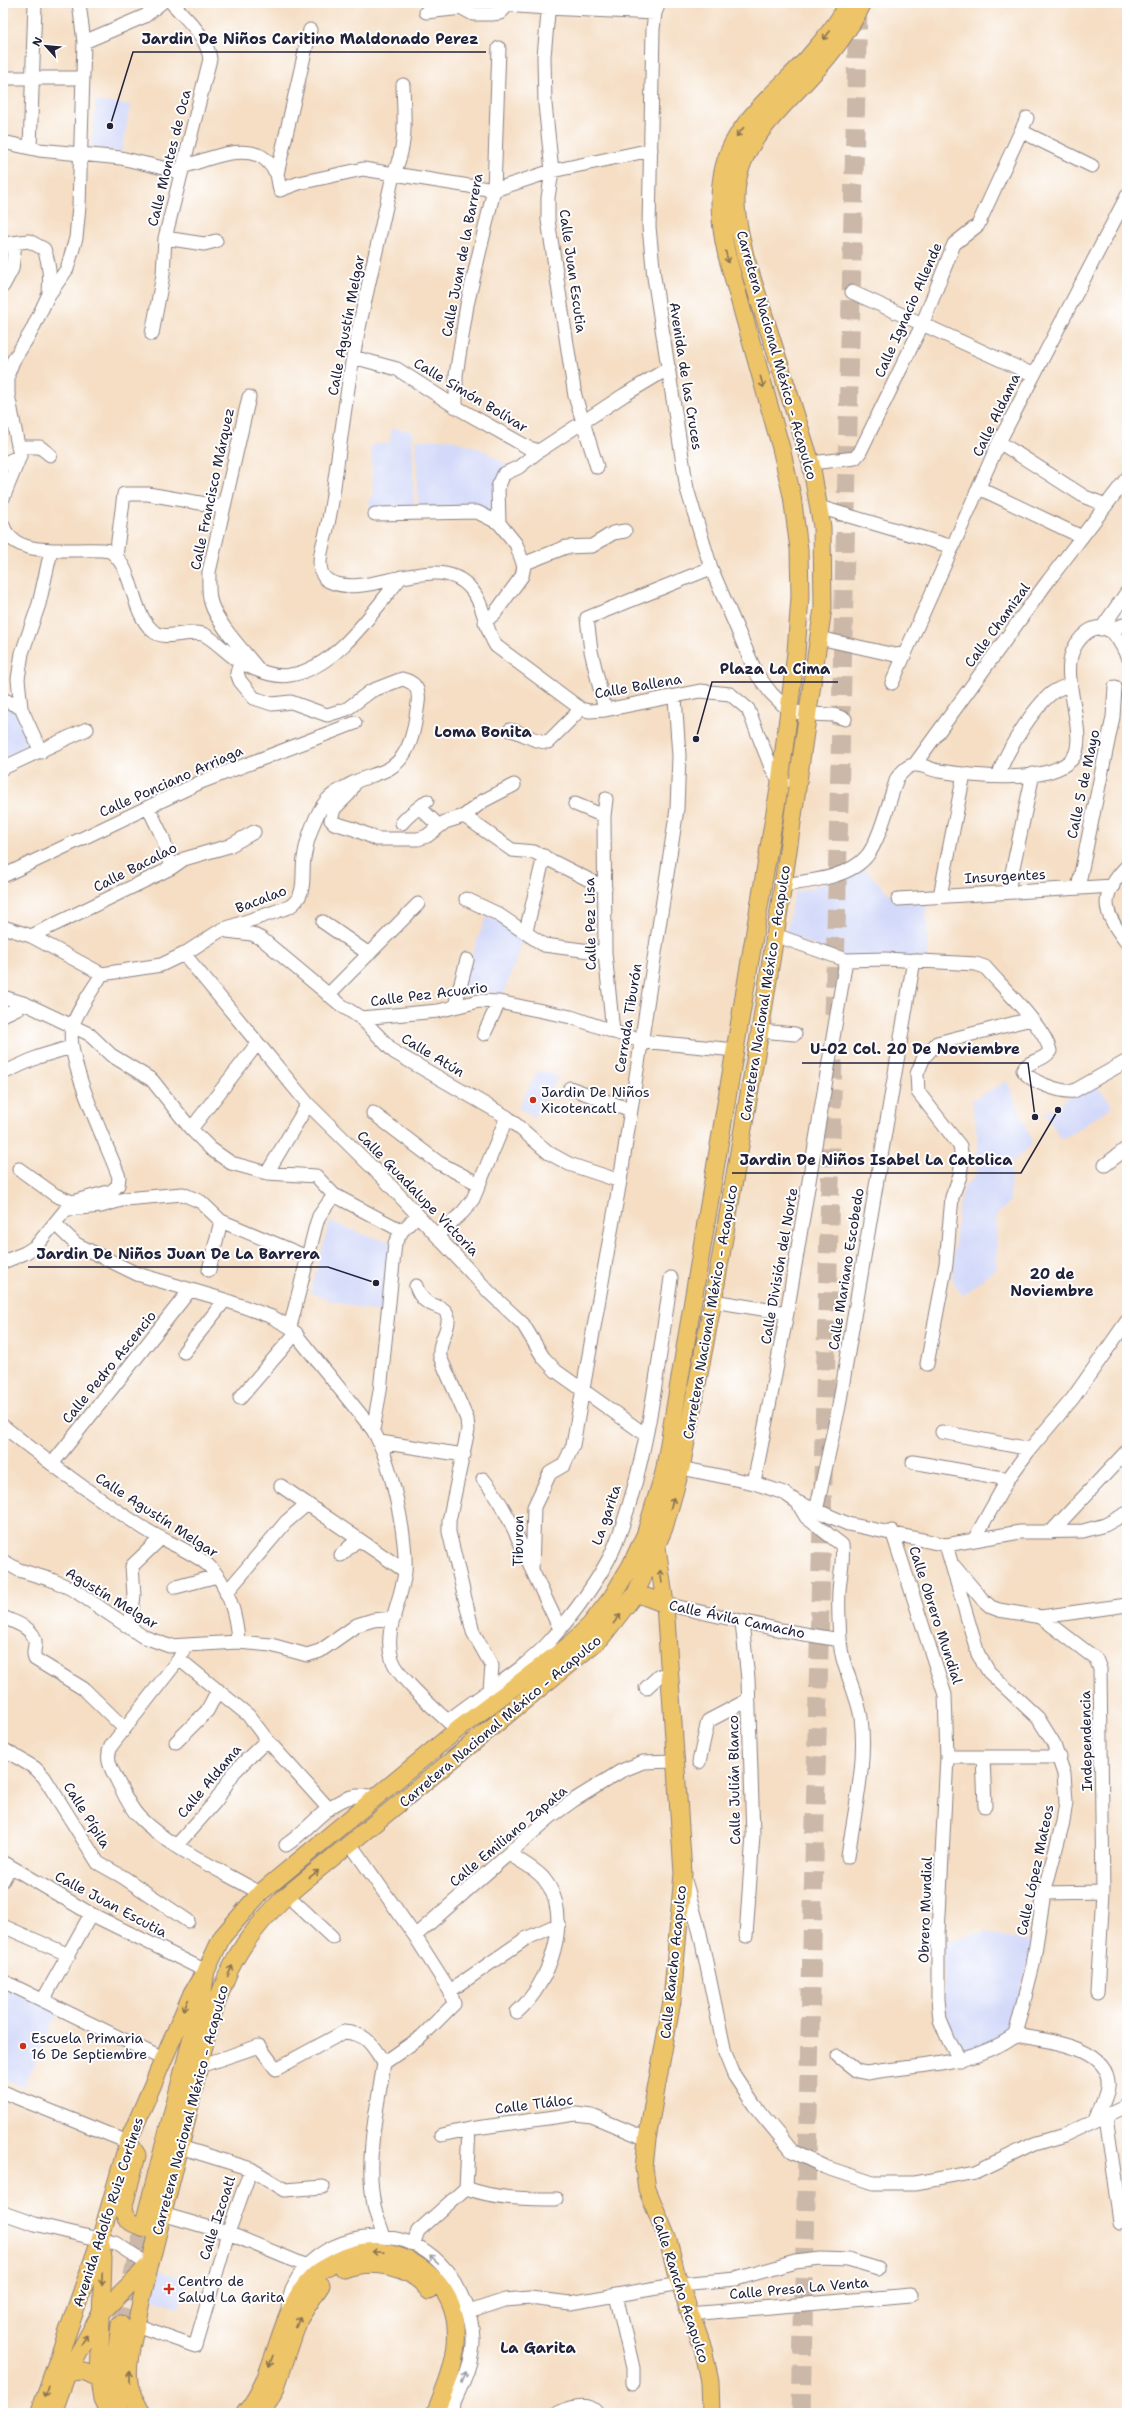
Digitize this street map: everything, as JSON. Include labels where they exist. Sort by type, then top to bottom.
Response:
[{"type":"main road","name":"Carretera Nacional México - Acapulco","points":[[145,2219],[202,1998],[206,1971],[222,1937],[260,1894],[379,1796],[453,1725],[568,1646],[590,1625],[623,1578],[645,1535],[664,1473],[780,782],[789,711],[800,596],[797,532],[792,496],[781,448],[726,256],[720,225],[719,196],[725,166],[736,138],[771,95],[822,42],[841,17],[848,3]]},
{"type":"main road","name":"Carretera Nacional México - Acapulco","points":[[128,2325],[149,2265],[220,1994],[230,1969],[242,1947],[267,1915],[287,1895],[351,1845],[577,1660],[601,1638],[636,1593],[656,1547],[671,1506],[681,1468],[713,1300],[760,1031],[783,885],[796,784],[808,714],[823,608],[822,528],[811,463],[745,256],[739,228],[736,195],[742,165],[753,142],[782,105],[832,52],[856,17],[862,3]]},
{"type":"main road","points":[[797,532],[822,528]]},
{"type":"main road","name":"Calle Rancho Acapulco","points":[[656,1547],[665,1604],[683,1873],[672,2001],[647,2139],[644,2168],[647,2190],[668,2240],[689,2314],[703,2348],[710,2382],[711,2413]]},
{"type":"main road","name":"Calle Ávila Camacho","points":[[636,1593],[665,1604]]},
{"type":"main road","name":"Avenida Adolfo Ruiz Cortines","points":[[39,2413],[100,2240],[128,2142],[192,1993],[206,1971]]},
{"type":"main road","points":[[128,2142],[134,2148],[136,2155],[123,2209],[124,2216],[129,2222],[157,2232]]},
{"type":"main road","points":[[100,2240],[103,2259],[99,2380],[102,2399],[109,2413]]},
{"type":"main road","points":[[245,2413],[253,2404],[263,2383],[288,2311],[303,2288],[317,2273],[343,2258],[366,2252],[384,2252],[401,2257],[418,2265],[434,2279],[448,2298],[455,2318],[456,2339],[452,2365],[434,2413]]},
{"type":"main road","points":[[263,2413],[275,2390],[299,2319],[311,2297],[324,2281],[346,2268],[364,2264],[380,2264],[396,2268],[414,2277],[426,2286],[437,2302],[444,2319],[446,2339],[443,2363],[423,2413]]},
{"type":"main road","name":"Avenida Adolfo Ruiz Cortines","points":[[53,2413],[66,2374],[101,2313],[149,2265]]},
{"type":"main road","points":[[122,2413],[116,2399],[114,2381],[128,2325]]},
{"type":"main road","points":[[128,2325],[129,2384],[137,2404],[144,2413]]},
{"type":"main road","points":[[275,2413],[284,2392],[285,2358]]},
{"type":"main road","points":[[66,2374],[77,2370],[90,2372],[99,2380]]},
{"type":"street","points":[[30,148],[34,79],[35,3]]},
{"type":"street","points":[[3,498],[19,452],[7,412],[8,374],[13,361],[31,332],[48,296],[66,269],[72,254],[79,206],[83,78],[84,42],[79,3]]},
{"type":"street","points":[[84,42],[145,16],[161,3]]},
{"type":"street","name":"Calle Montes de Oca","points":[[152,334],[162,274],[165,238],[210,59],[209,48],[204,39],[172,3]]},
{"type":"street","points":[[426,12],[462,8],[473,14],[492,14],[500,13],[509,3],[548,6],[657,8]]},
{"type":"street","name":"Calle Juan Escutia","points":[[548,6],[544,56],[545,104],[552,171],[548,198],[548,220],[575,396],[597,467]]},
{"type":"street","name":"Avenida de las Cruces","points":[[657,8],[649,227],[654,277],[687,489],[712,568],[756,673],[770,693],[789,711]]},
{"type":"street","points":[[310,30],[277,174],[280,190],[355,169],[494,190],[552,171],[651,150]]},
{"type":"street","name":"Calle Juan de la Barrera","points":[[456,407],[456,375],[467,305],[494,190],[499,54]]},
{"type":"street","points":[[3,78],[83,78]]},
{"type":"street","name":"Calle Agustín Melgar","points":[[321,573],[320,561],[330,515],[353,357],[393,175],[400,161],[406,123],[403,85]]},
{"type":"street","name":"Calle Ignacio Allende","points":[[811,463],[855,458],[860,452],[922,325],[954,244],[978,224],[1027,118]]},
{"type":"street","points":[[1021,131],[1092,166]]},
{"type":"street","points":[[3,142],[30,148],[122,158],[181,170],[238,152],[248,152],[259,155],[267,161],[277,174]]},
{"type":"street","name":"Calle Aldama","points":[[892,683],[1000,442],[1126,198]]},
{"type":"street","points":[[165,238],[204,244],[216,241]]},
{"type":"street","points":[[3,286],[12,269],[9,243],[29,241],[44,249],[48,260],[50,277],[48,296]]},
{"type":"street","points":[[852,292],[1034,375]]},
{"type":"street","name":"Calle Simón Bolívar","points":[[353,357],[397,369],[456,407],[529,448],[539,451]]},
{"type":"street","points":[[498,523],[498,487],[501,478],[584,421],[669,368]]},
{"type":"street","name":"Calle Francisco Márquez","points":[[248,397],[209,572],[212,603],[220,620],[258,669]]},
{"type":"street","points":[[1000,442],[1085,497],[1106,505]]},
{"type":"street","points":[[3,464],[19,452],[40,447],[50,455]]},
{"type":"street","name":"Calle Chamizal","points":[[783,885],[826,879],[865,858],[872,847],[897,778],[905,769],[915,764],[1127,478]]},
{"type":"street","points":[[979,488],[1082,537]]},
{"type":"street","points":[[223,507],[148,494],[124,494],[116,556],[144,621],[153,632],[165,634],[195,632],[205,635],[240,662],[276,675],[289,676],[307,670],[331,657],[401,577]]},
{"type":"street","points":[[819,507],[953,547]]},
{"type":"street","points":[[375,514],[477,512],[498,523],[516,544],[523,564],[522,576],[495,613],[485,622]]},
{"type":"street","points":[[3,525],[12,538],[24,546],[51,551],[102,549],[116,556]]},
{"type":"street","points":[[523,564],[566,547],[592,546],[613,533],[625,531]]},
{"type":"street","points":[[41,752],[21,708],[18,679],[22,654],[39,604],[51,551]]},
{"type":"street","points":[[605,710],[591,650],[587,618],[712,568]]},
{"type":"street","name":"Calle Ballena","points":[[321,573],[327,580],[346,586],[357,586],[401,577],[431,574],[446,574],[458,579],[470,587],[478,598],[490,636],[496,646],[530,673],[581,709],[589,711],[605,710],[700,691],[730,694],[748,709],[771,767],[780,782]]},
{"type":"street","points":[[1105,630],[1127,592]]},
{"type":"street","points":[[915,764],[937,771],[964,774],[999,775],[1033,774],[1063,766],[1072,758],[1078,748],[1079,739],[1069,685],[1070,657],[1076,643],[1084,633],[1105,630],[1127,624]]},
{"type":"street","points":[[1105,630],[1120,643],[1127,656]]},
{"type":"street","points":[[819,638],[895,655],[904,654]]},
{"type":"street","name":"Bacalao","points":[[102,974],[161,965],[184,954],[221,930],[289,908],[298,902],[303,889],[304,860],[307,842],[319,815],[330,797],[356,781],[390,768],[401,759],[409,746],[415,725],[419,700],[418,691],[414,684],[402,679],[371,691],[342,711],[327,715],[292,702],[264,703],[254,698],[240,680],[237,673],[240,662]]},
{"type":"street","points":[[999,775],[1006,754],[1044,700],[1053,692],[1069,685]]},
{"type":"street","name":"Calle 5 de Mayo","points":[[1078,888],[1113,717],[1115,687]]},
{"type":"street","name":"Cerrada Tiburón","points":[[584,1390],[620,1181],[677,809],[679,756],[675,697]]},
{"type":"street","points":[[3,699],[21,708]]},
{"type":"street","points":[[510,730],[520,732],[534,741],[548,742],[581,709]]},
{"type":"street","points":[[789,711],[808,714],[834,715],[844,719]]},
{"type":"street","name":"Calle Ponciano Arriaga","points":[[3,876],[201,782],[355,723]]},
{"type":"street","points":[[3,768],[41,752],[87,729]]},
{"type":"street","points":[[940,896],[964,774]]},
{"type":"street","points":[[1008,891],[1033,774]]},
{"type":"street","points":[[356,781],[349,794],[334,809],[331,820],[334,823],[382,840],[418,839],[427,836],[438,825],[464,816],[483,801],[514,785]]},
{"type":"street","points":[[780,782],[796,784]]},
{"type":"street","name":"Calle Pez Lisa","points":[[606,799],[604,816],[605,953],[613,1032]]},
{"type":"street","points":[[575,804],[604,816]]},
{"type":"street","points":[[402,823],[411,811],[423,805],[438,825]]},
{"type":"street","points":[[148,807],[163,838],[171,868]]},
{"type":"street","points":[[464,816],[512,850],[534,852],[544,856],[605,888]]},
{"type":"street","name":"Calle Bacalao","points":[[31,936],[171,868],[184,859],[229,846],[254,832]]},
{"type":"street","points":[[526,931],[544,856]]},
{"type":"street","points":[[1127,866],[1113,886],[1106,900],[1107,913],[1127,943]]},
{"type":"street","name":"Insurgentes","points":[[898,899],[1008,891],[1113,886]]},
{"type":"street","points":[[466,899],[526,931],[544,945],[605,953]]},
{"type":"street","points":[[328,995],[418,904]]},
{"type":"street","points":[[323,922],[369,954]]},
{"type":"street","points":[[3,926],[31,936],[102,974],[73,1026],[71,1047],[86,1096],[119,1177],[118,1185],[112,1191],[69,1205],[36,1246],[25,1253],[3,1262]]},
{"type":"street","name":"Calle Atún","points":[[221,930],[252,934],[262,939],[328,995],[361,1018],[394,1052],[507,1117],[549,1153],[569,1164],[620,1181]]},
{"type":"street","points":[[775,935],[846,960],[914,960],[976,964],[985,967],[1031,1019],[1049,1044],[1050,1051],[1047,1056],[1025,1066],[1025,1074],[1038,1083],[1066,1092],[1074,1091],[1127,1061]]},
{"type":"street","name":"Calle Guadalupe Victoria","points":[[184,954],[308,1104],[418,1215],[490,1293],[523,1324],[543,1357],[552,1366],[646,1435]]},
{"type":"street","points":[[455,1006],[467,960]]},
{"type":"street","name":"Calle División del Norte","points":[[754,1483],[787,1314],[846,960]]},
{"type":"street","name":"Calle Mariano Escobedo","points":[[816,1511],[839,1406],[914,960]]},
{"type":"street","points":[[3,997],[26,1004],[89,1034],[111,1055],[129,1068],[152,1080],[191,1128],[211,1149],[231,1163],[267,1173],[316,1176],[334,1195],[402,1231]]},
{"type":"street","name":"Calle Pez Acuario","points":[[361,1018],[438,1011],[479,1001],[499,1002],[571,1017],[641,1041],[735,1050]]},
{"type":"street","points":[[484,1034],[499,1002]]},
{"type":"street","points":[[3,1015],[26,1004]]},
{"type":"street","points":[[927,1364],[946,1264],[952,1197],[960,1176],[962,1159],[960,1146],[918,1092],[917,1074],[924,1057],[937,1043],[1031,1019]]},
{"type":"street","points":[[760,1031],[795,1034]]},
{"type":"street","points":[[191,1128],[257,1044]]},
{"type":"street","points":[[3,1073],[38,1057],[71,1047]]},
{"type":"street","points":[[570,1088],[631,1110]]},
{"type":"street","points":[[267,1173],[308,1104]]},
{"type":"street","points":[[373,1113],[439,1163],[479,1184]]},
{"type":"street","points":[[437,1235],[464,1212],[473,1199],[507,1117]]},
{"type":"street","points":[[1106,1165],[1127,1148]]},
{"type":"street","points":[[19,1169],[69,1205],[101,1206],[125,1199],[183,1194],[201,1202],[221,1221],[307,1257]]},
{"type":"street","points":[[240,1398],[293,1330],[307,1257],[319,1216],[334,1195]]},
{"type":"street","points":[[373,1430],[380,1391],[395,1243],[402,1231],[418,1215]]},
{"type":"street","points":[[209,1270],[221,1221]]},
{"type":"street","points":[[55,1224],[76,1244],[137,1274],[225,1300],[272,1317],[293,1330],[373,1430],[380,1442],[399,1516],[405,1571],[401,1594],[394,1618],[391,1641],[392,1658],[400,1674],[453,1725]]},
{"type":"street","name":"La garita","points":[[453,1725],[490,1690],[518,1670],[548,1643],[584,1596],[615,1545],[630,1499],[646,1435],[671,1278]]},
{"type":"street","points":[[416,1286],[419,1296],[425,1303],[442,1308],[448,1316],[448,1323],[439,1347],[440,1357],[467,1419],[468,1430],[464,1455],[449,1521],[448,1532],[473,1632],[492,1666],[490,1690]]},
{"type":"street","name":"Calle Pedro Ascencio","points":[[52,1464],[190,1290]]},
{"type":"street","points":[[184,1352],[225,1300]]},
{"type":"street","points":[[713,1300],[787,1314]]},
{"type":"street","points":[[975,1538],[1008,1479],[1030,1449],[1073,1398],[1127,1322]]},
{"type":"street","name":"Tiburon","points":[[560,1629],[532,1570],[534,1507],[550,1473],[564,1465],[569,1458],[584,1390]]},
{"type":"street","name":"Calle Agustín Melgar","points":[[3,1426],[52,1464],[160,1539],[198,1558],[208,1566],[226,1593],[237,1626],[238,1642]]},
{"type":"street","points":[[942,1432],[1030,1449]]},
{"type":"street","points":[[380,1442],[464,1455]]},
{"type":"street","points":[[1051,1532],[1127,1451]]},
{"type":"street","points":[[913,1462],[1008,1479]]},
{"type":"street","points":[[681,1468],[754,1483],[784,1493],[797,1502],[848,1524],[892,1531],[946,1545],[975,1538],[1020,1532],[1083,1531],[1105,1525],[1127,1513]]},
{"type":"street","points":[[483,1479],[496,1495],[507,1513],[532,1570]]},
{"type":"street","points":[[281,1486],[405,1571]]},
{"type":"street","points":[[797,1502],[806,1517],[842,1545],[841,1657],[861,1717],[862,1742],[862,1769],[848,1857]]},
{"type":"street","points":[[226,1593],[286,1522],[307,1504]]},
{"type":"street","name":"Calle Obrero Mundial","points":[[892,1531],[945,1695],[948,1757]]},
{"type":"street","points":[[130,1627],[134,1595],[132,1566],[160,1539]]},
{"type":"street","points":[[341,1555],[358,1539]]},
{"type":"street","name":"Calle López Mateos","points":[[946,1545],[978,1654],[993,1676],[1038,1718],[1053,1742],[1060,1757],[1064,1774],[1066,1802],[1064,1822],[1044,1893],[1032,1965],[1015,2035]]},
{"type":"street","name":"Agustín Melgar","points":[[3,1561],[19,1570],[52,1580],[74,1590],[130,1627],[156,1642],[169,1646],[185,1647]]},
{"type":"street","points":[[951,1561],[982,1600],[991,1607],[1041,1617],[1127,1606]]},
{"type":"street","points":[[176,1587],[216,1576]]},
{"type":"street","name":"Calle Ávila Camacho","points":[[665,1604],[742,1622],[840,1640]]},
{"type":"street","points":[[3,1617],[24,1627],[32,1634],[36,1642],[32,1653],[35,1659],[84,1689],[124,1728]]},
{"type":"street","name":"Independencia","points":[[1041,1617],[1100,1663],[1103,1892]]},
{"type":"street","points":[[260,1894],[155,1832],[138,1816],[129,1803],[107,1755],[124,1728],[179,1660],[185,1647],[238,1642],[271,1645],[307,1655],[320,1651],[357,1626],[373,1620],[394,1618]]},
{"type":"street","name":"Calle Julián Blanco","points":[[742,1622],[747,1654],[753,1835],[746,1936]]},
{"type":"street","points":[[179,1660],[248,1715],[267,1740],[329,1809]]},
{"type":"street","points":[[646,1688],[659,1676],[669,1674]]},
{"type":"street","points":[[176,1742],[207,1711],[218,1690]]},
{"type":"street","points":[[698,1762],[708,1721],[748,1700]]},
{"type":"street","name":"Calle Aldama","points":[[177,1845],[216,1801],[234,1772],[267,1740]]},
{"type":"street","name":"Calle Pípila","points":[[3,1749],[35,1768],[44,1777],[98,1863],[123,1877],[188,1921]]},
{"type":"street","points":[[948,1757],[1060,1757]]},
{"type":"street","name":"Obrero Mundial","points":[[948,1757],[938,1934],[938,1999],[940,2020],[949,2041],[960,2060]]},
{"type":"street","points":[[983,1757],[985,1806]]},
{"type":"street","name":"Calle Emiliano Zapata","points":[[415,1936],[509,1854],[574,1800],[621,1771],[643,1762],[675,1761]]},
{"type":"street","points":[[286,1845],[299,1836],[329,1809],[351,1797],[379,1796]]},
{"type":"street","points":[[351,1845],[415,1936],[450,1991],[454,2004],[421,2037],[384,2063]]},
{"type":"street","points":[[509,1854],[544,1878],[553,1894],[559,1924],[545,1977],[530,2001],[517,2012]]},
{"type":"street","points":[[3,1880],[7,1864]]},
{"type":"street","name":"Calle Juan Escutia","points":[[7,1864],[91,1914],[206,1971]]},
{"type":"street","points":[[683,1873],[701,1940],[725,2053],[734,2075],[750,2100],[776,2134],[792,2151],[825,2167],[873,2183],[915,2183],[976,2172],[1034,2144],[1081,2127],[1127,2106]]},
{"type":"street","points":[[1044,1893],[1103,1892],[1097,1993]]},
{"type":"street","points":[[287,1895],[332,1937]]},
{"type":"street","points":[[43,2000],[91,1914]]},
{"type":"street","points":[[450,1991],[525,1939],[559,1924]]},
{"type":"street","points":[[3,1926],[69,1955]]},
{"type":"street","points":[[3,1981],[163,2059]]},
{"type":"street","points":[[200,2066],[259,2046],[276,2069],[344,2032],[356,2033],[366,2038],[384,2063],[374,2131],[372,2173],[374,2205],[384,2238]]},
{"type":"street","points":[[838,2056],[857,2072],[867,2073],[960,2060],[982,2055],[1015,2035],[1066,2044],[1088,2055],[1100,2066],[1107,2078],[1108,2087],[1101,2118],[1121,2222]]},
{"type":"street","points":[[3,2092],[128,2142]]},
{"type":"street","name":"Calle Tláloc","points":[[441,2135],[469,2129],[576,2114],[592,2116],[647,2139]]},
{"type":"street","points":[[413,2245],[418,2231],[466,2188],[469,2129]]},
{"type":"street","points":[[180,2147],[250,2169],[286,2190],[323,2187]]},
{"type":"street","name":"Calle Izcoatl","points":[[128,2325],[195,2346],[228,2232],[250,2169]]},
{"type":"street","points":[[466,2188],[486,2195],[510,2199],[556,2199]]},
{"type":"street","points":[[3,2213],[35,2224],[115,2243],[149,2265]]},
{"type":"street","points":[[162,2214],[228,2232],[307,2266]]},
{"type":"street","points":[[288,2311],[289,2295],[295,2281],[307,2266],[319,2255],[340,2243],[366,2238],[398,2239],[413,2245],[432,2256],[458,2287],[469,2312],[473,2340],[468,2366],[449,2413]]},
{"type":"street","points":[[469,2312],[505,2300],[530,2298],[570,2303],[680,2284],[736,2279],[795,2262],[821,2259],[848,2260],[878,2269]]},
{"type":"street","points":[[616,2295],[633,2368],[633,2382]]},
{"type":"street","name":"Calle Presa La Venta","points":[[689,2314],[912,2295]]},
{"type":"street","points":[[558,2413],[572,2407],[585,2407],[597,2413]]},
{"type":"shaded area","points":[[96,101],[130,105],[122,152],[91,147]]},
{"type":"shaded area","points":[[391,428],[412,431],[414,512],[370,514],[369,499],[373,497],[371,445],[390,443]]},
{"type":"shaded area","points":[[449,439],[481,449],[506,464],[497,519],[418,510],[416,440]]},
{"type":"shaded area","points":[[3,704],[18,710],[34,744],[3,761]]},
{"type":"shaded area","points":[[865,869],[897,902],[926,901],[928,958],[847,959],[786,934],[794,893]]},
{"type":"shaded area","points":[[486,917],[501,920],[524,938],[503,996],[484,991],[460,996],[467,968]]},
{"type":"shaded area","name":"Jardin De Niños Xicotencatl","points":[[538,1071],[549,1072],[558,1077],[534,1118],[518,1108]]},
{"type":"shaded area","points":[[1007,1081],[1033,1144],[1011,1163],[1010,1202],[996,1215],[997,1267],[963,1296],[952,1279],[958,1210],[964,1187],[976,1175],[978,1142],[972,1100]]},
{"type":"shaded area","points":[[1093,1081],[1113,1106],[1062,1140],[1045,1114]]},
{"type":"shaded area","points":[[330,1221],[365,1235],[392,1242],[385,1314],[329,1300],[310,1292]]},
{"type":"shaded area","points":[[986,1931],[1033,1943],[1011,2027],[992,2044],[967,2051],[957,2042],[947,2016],[944,1999],[943,1943]]},
{"type":"shaded area","name":"Escuela Primaria 16 De Septiembre","points":[[3,1987],[58,2012],[24,2087],[3,2079]]},
{"type":"shaded area","name":"Centro de Salud La Garita","points":[[159,2271],[188,2280],[179,2307],[150,2298]]},
{"type":"tunnel","points":[[834,1015],[858,4]]},
{"type":"tunnel","points":[[801,2413],[833,1056]]},
{"type":"tunnel","points":[[120,2324],[145,2219]]},
{"type":"place","name":"Jardin De Niños Caritino Maldonado Perez","points":[[110,126]]},
{"type":"place","name":"Plaza La Cima","points":[[696,739]]},
{"type":"place","name":"Jardin De Niños Xicotencatl","points":[[533,1100]]},
{"type":"place","name":"Jardin De Niños Isabel La Catolica","points":[[1058,1110]]},
{"type":"place","name":"U-02 Col. 20 De Noviembre","points":[[1035,1117]]},
{"type":"place","name":"Jardin De Niños Juan De La Barrera","points":[[376,1283]]},
{"type":"place","name":"Escuela Primaria 16 De Septiembre","points":[[23,2046]]},
{"type":"place","name":"Centro de Salud La Garita","points":[[169,2289]]},
{"type":"district","name":"Loma Bonita","points":[[483,732]]},
{"type":"district","name":"20 de Noviembre","points":[[1052,1282]]},
{"type":"district","name":"La Garita","points":[[538,2348]]}]
